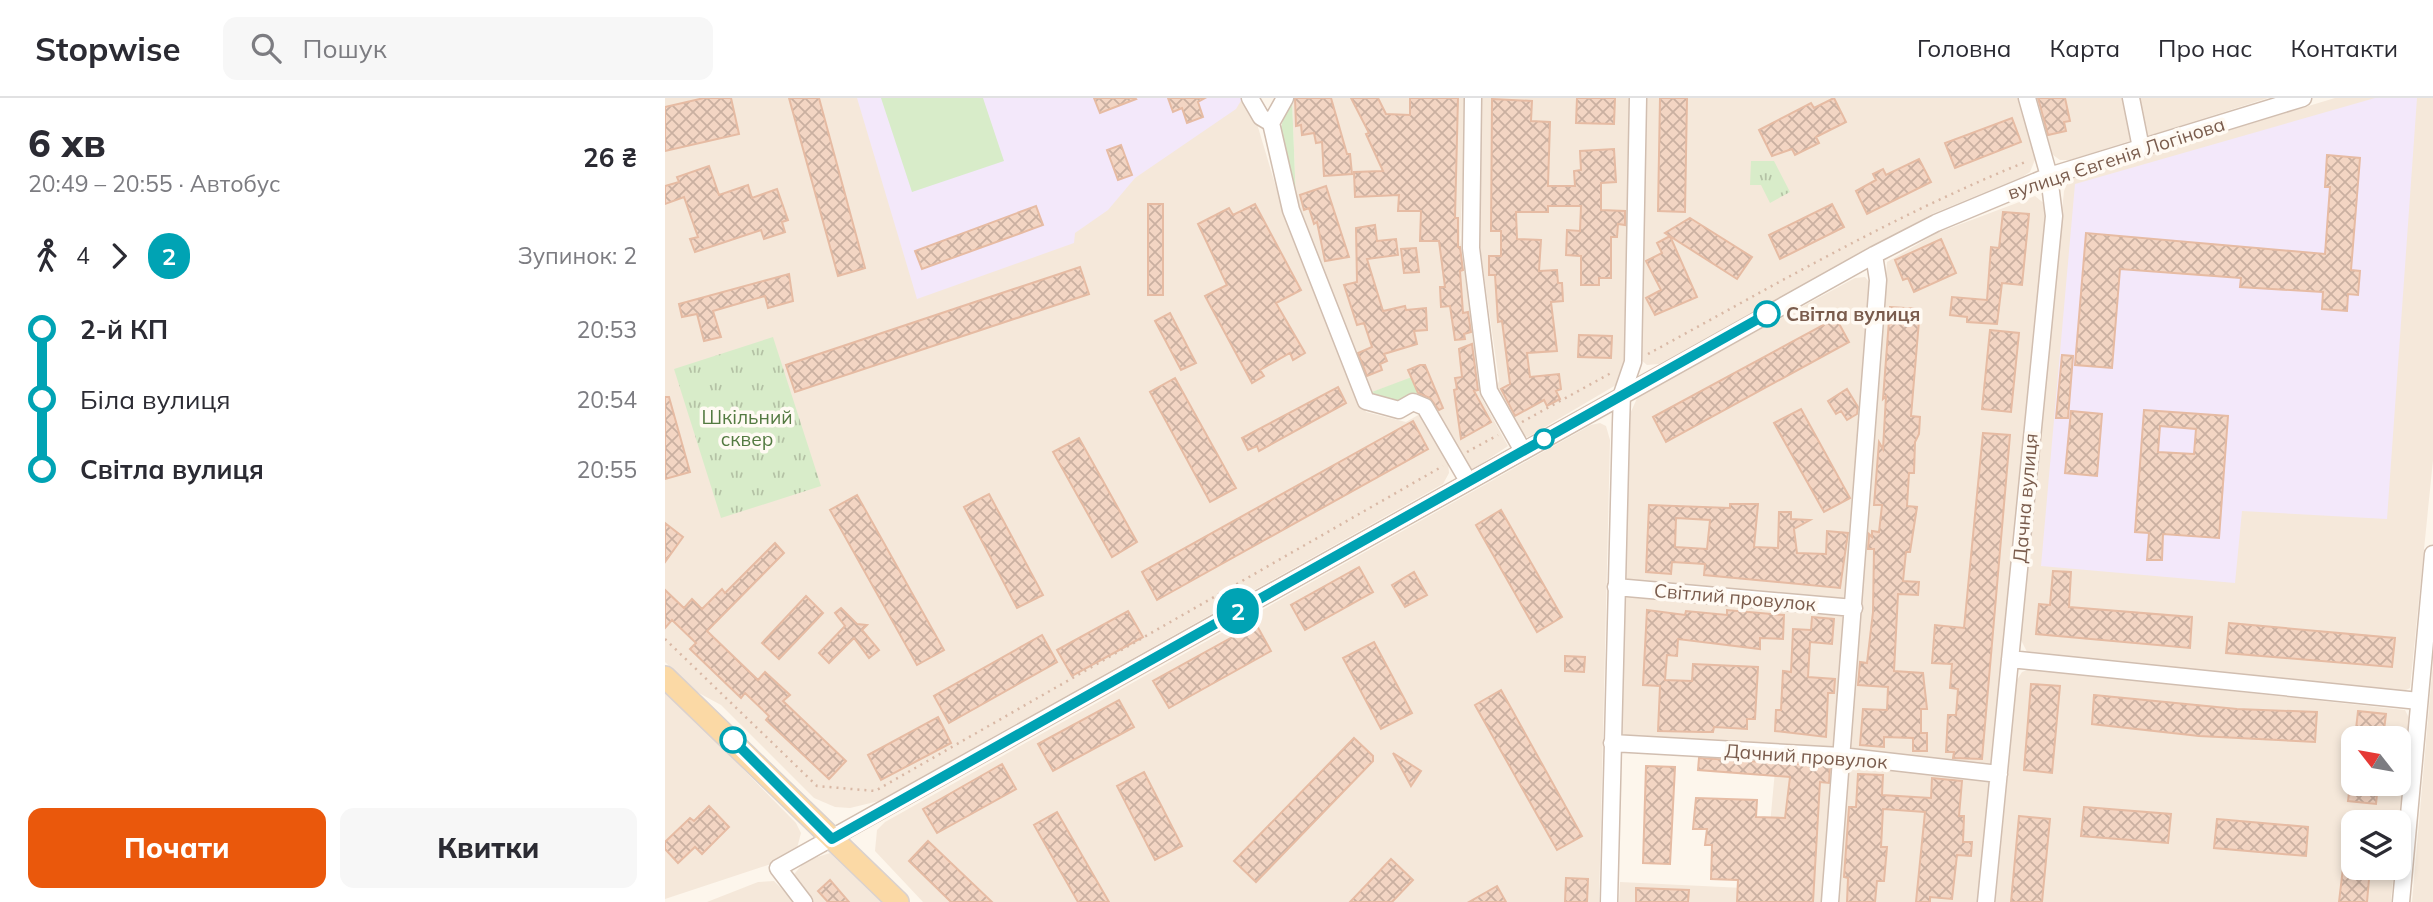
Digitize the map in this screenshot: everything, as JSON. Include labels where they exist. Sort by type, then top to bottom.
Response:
[{"type":"main road","points":[[665,677],[898,902]]},
{"type":"street","points":[[1250,98],[1261,117],[1272,123]]},
{"type":"street","points":[[1285,98],[1272,123],[1291,210],[1366,401],[1372,405],[1399,410],[1413,402],[1425,407],[1468,481]]},
{"type":"street","points":[[1473,98],[1471,248],[1489,391],[1523,451]]},
{"type":"street","points":[[1609,902],[1622,394],[1633,362],[1638,98]]},
{"type":"street","name":"Дачна вулиця","points":[[1986,902],[2054,216],[2044,154],[2027,98]]},
{"type":"street","points":[[2131,98],[2141,148]]},
{"type":"street","name":"вулиця Євгенія Логінова","points":[[804,902],[778,868],[1874,255],[1935,223],[2049,176],[2283,101],[2303,98]]},
{"type":"street","points":[[1830,902],[1878,280],[1874,255]]},
{"type":"street","points":[[2401,902],[2433,554]]},
{"type":"street","name":"Світлий провулок","points":[[1616,587],[1854,608]]},
{"type":"street","points":[[2010,659],[2419,701]]},
{"type":"street","name":"Дачний провулок","points":[[1612,743],[1841,756],[1999,774]]},
{"type":"path","points":[[1642,357],[1886,224],[1957,190],[2044,154]]},
{"type":"path","points":[[665,639],[817,786],[875,791],[1455,459],[1510,428],[1546,412],[1612,373]]},
{"type":"shaded area","points":[[665,98],[1246,98],[1255,117],[1286,221],[1366,412],[1406,422],[1420,414],[1448,461],[1449,473],[1443,484],[879,801],[850,808],[835,807],[814,798],[721,705],[697,692],[665,662]]},
{"type":"shaded area","points":[[857,98],[1242,99],[1236,109],[1135,178],[1108,210],[1075,233],[1074,243],[917,299]]},
{"type":"shaded area","points":[[1292,98],[1467,98],[1460,238],[1482,399],[1508,446],[1472,470],[1467,468],[1422,402],[1412,378],[1369,393],[1296,202]]},
{"type":"shaded area","points":[[1480,98],[1633,98],[1629,344],[1621,382],[1528,437],[1523,436],[1496,388],[1499,381],[1480,247]]},
{"type":"shaded area","points":[[1644,98],[2020,98],[2036,157],[2030,172],[2022,177],[1932,214],[1659,364],[1647,365],[1641,360]]},
{"type":"shaded area","points":[[2033,98],[2125,98],[2133,140],[2070,160],[2060,160],[2053,155],[2047,143]]},
{"type":"shaded area","points":[[2136,98],[2268,98],[2145,137]]},
{"type":"shaded area","points":[[2335,98],[2433,98],[2433,460],[2410,688],[2404,691],[2034,656],[2027,652],[2019,636],[2064,191],[2068,182],[2074,177]]},
{"type":"shaded area","points":[[2375,98],[2417,98],[2387,519],[2242,511],[2235,583],[2041,566],[2075,184]]},
{"type":"shaded area","points":[[2035,196],[2046,205],[2047,212],[1992,765],[1989,768],[1848,750],[1887,262],[1937,233]]},
{"type":"shaded area","points":[[1865,277],[1871,284],[1848,601],[1624,583],[1630,414],[1638,396],[1855,278]]},
{"type":"shaded area","points":[[1600,423],[1606,426],[1610,440],[1599,902],[923,902],[875,851],[877,830],[885,822],[1591,425]]},
{"type":"shaded area","points":[[1624,591],[1847,613],[1836,749],[1622,736]]},
{"type":"shaded area","points":[[2433,662],[2433,902],[2412,902]]},
{"type":"shaded area","points":[[2030,669],[2405,710],[2409,718],[2408,726],[2341,726],[2341,796],[2402,796],[2400,810],[2341,810],[2341,880],[2393,880],[2391,902],[1995,902],[2017,680],[2022,672]]},
{"type":"shaded area","points":[[665,690],[796,823],[801,833],[796,852],[783,860],[665,899]]},
{"type":"shaded area","points":[[1776,760],[1835,763],[1824,902],[1619,902],[1620,882],[1764,889]]},
{"type":"shaded area","points":[[1847,763],[1990,779],[1978,902],[1836,902]]},
{"type":"shaded area","points":[[830,853],[881,902],[811,902],[791,878],[805,861]]},
{"type":"shaded area","points":[[774,881],[795,902],[707,902],[758,882]]},
{"type":"green space","points":[[881,98],[983,98],[1004,161],[912,192]]},
{"type":"green space","points":[[1288,98],[1292,98],[1296,202],[1280,132]]},
{"type":"green space","points":[[1751,161],[1774,161],[1790,192],[1770,203],[1761,185],[1750,185]]},
{"type":"green space","name":"Шкільний сквер","points":[[773,337],[821,486],[721,518],[674,369]]},
{"type":"green space","points":[[1412,377],[1418,393],[1395,405],[1369,393]]},
{"type":"building","points":[[704,98],[731,98],[739,134],[665,151],[665,107]]},
{"type":"building","points":[[789,98],[819,98],[865,268],[838,276]]},
{"type":"building","points":[[1094,98],[1135,98],[1136,99],[1100,113]]},
{"type":"building","points":[[1168,98],[1205,98],[1198,102],[1203,117],[1187,123],[1182,108],[1173,112]]},
{"type":"building","points":[[1295,98],[1331,98],[1347,154],[1350,154],[1352,174],[1324,176],[1322,142],[1316,143],[1314,133],[1302,135],[1301,125],[1296,126]]},
{"type":"building","points":[[1351,98],[1378,98],[1386,114],[1410,115],[1410,98],[1458,98],[1455,218],[1458,218],[1458,247],[1463,270],[1460,271],[1463,313],[1468,312],[1471,332],[1464,334],[1465,339],[1455,340],[1450,306],[1441,307],[1440,287],[1445,287],[1439,241],[1420,241],[1421,211],[1398,211],[1399,195],[1355,197],[1354,172],[1383,171],[1366,134],[1369,133]]},
{"type":"building","points":[[1577,98],[1615,98],[1614,124],[1576,123]]},
{"type":"building","points":[[1660,98],[1687,98],[1685,212],[1658,211]]},
{"type":"building","points":[[1834,98],[1846,122],[1816,137],[1819,143],[1795,155],[1792,149],[1772,156],[1759,130],[1811,103],[1814,108]]},
{"type":"building","points":[[2038,98],[2065,98],[2070,121],[2064,122],[2066,131],[2048,135]]},
{"type":"building","points":[[1492,99],[1532,101],[1531,121],[1550,122],[1548,186],[1575,186],[1574,171],[1581,170],[1580,151],[1614,149],[1616,182],[1601,183],[1601,210],[1625,211],[1625,225],[1618,224],[1617,237],[1611,237],[1611,278],[1599,278],[1599,285],[1581,285],[1581,256],[1566,255],[1567,230],[1580,231],[1581,206],[1548,206],[1548,212],[1516,212],[1517,239],[1541,240],[1539,271],[1557,270],[1558,283],[1562,283],[1563,301],[1551,302],[1557,351],[1527,353],[1530,377],[1559,374],[1561,389],[1556,391],[1560,399],[1547,406],[1544,400],[1515,416],[1501,389],[1510,384],[1502,321],[1498,322],[1495,275],[1489,275],[1489,256],[1501,256],[1501,231],[1491,231]]},
{"type":"building","points":[[2012,118],[2021,142],[1955,168],[1945,143]]},
{"type":"building","points":[[1121,145],[1132,175],[1118,180],[1107,150]]},
{"type":"building","points":[[2327,155],[2360,158],[2351,270],[2360,271],[2358,295],[2348,294],[2347,311],[2322,309],[2323,292],[2240,287],[2241,278],[2120,269],[2112,368],[2075,365],[2086,233],[2325,254],[2330,187],[2325,187]]},
{"type":"building","points":[[1919,159],[1931,182],[1867,214],[1856,191],[1876,180],[1873,174],[1883,169],[1886,175]]},
{"type":"building","points":[[709,166],[719,195],[748,185],[752,198],[777,189],[788,220],[782,222],[785,232],[764,239],[761,230],[695,252],[690,239],[698,237],[684,197],[665,204],[665,186],[679,182],[677,177]]},
{"type":"building","points":[[1326,186],[1349,257],[1325,261],[1317,222],[1314,224],[1309,208],[1304,210],[1300,195]]},
{"type":"building","points":[[1148,204],[1163,204],[1163,295],[1148,295]]},
{"type":"building","points":[[1255,204],[1301,290],[1276,303],[1305,353],[1293,360],[1290,353],[1260,370],[1264,376],[1252,383],[1205,296],[1227,285],[1198,224],[1229,208],[1233,215]]},
{"type":"building","points":[[1832,204],[1844,227],[1780,259],[1769,235]]},
{"type":"building","points":[[1036,206],[1043,225],[922,269],[915,251]]},
{"type":"building","points":[[2003,212],[2029,214],[2022,285],[2002,283],[1997,324],[1967,322],[1967,317],[1950,315],[1952,297],[1987,300],[1991,247],[1999,248]]},
{"type":"building","points":[[1690,218],[1752,257],[1737,279],[1665,233]]},
{"type":"building","points":[[1375,225],[1377,241],[1396,239],[1398,255],[1367,259],[1383,311],[1405,306],[1406,310],[1426,308],[1427,330],[1414,331],[1417,344],[1384,354],[1387,361],[1380,364],[1382,370],[1367,376],[1358,353],[1372,347],[1364,323],[1357,325],[1344,285],[1357,282],[1356,228]]},
{"type":"building","points":[[1670,236],[1697,297],[1655,315],[1646,298],[1661,290],[1646,261],[1662,253],[1657,243]]},
{"type":"building","points":[[1941,239],[1956,273],[1914,292],[1908,278],[1903,280],[1895,260]]},
{"type":"building","points":[[1416,248],[1419,272],[1404,273],[1401,249]]},
{"type":"building","points":[[1080,267],[1089,294],[795,392],[786,365]]},
{"type":"building","points":[[789,274],[793,301],[768,308],[765,296],[713,311],[721,337],[704,341],[697,314],[682,317],[679,304]]},
{"type":"building","points":[[1890,307],[1920,309],[1911,416],[1920,417],[1919,434],[1915,442],[1914,473],[1909,473],[1907,506],[1917,507],[1910,552],[1906,552],[1903,581],[1919,582],[1918,595],[1898,594],[1894,671],[1923,673],[1927,709],[1921,709],[1921,733],[1927,733],[1927,751],[1913,751],[1913,738],[1884,737],[1884,747],[1860,745],[1863,709],[1887,710],[1888,687],[1858,685],[1860,662],[1867,663],[1873,612],[1874,549],[1868,549],[1869,534],[1872,537],[1872,531],[1879,532],[1882,505],[1874,505],[1879,442],[1883,449],[1886,396],[1883,399]]},
{"type":"building","points":[[1170,313],[1196,363],[1181,370],[1155,321]]},
{"type":"building","points":[[1836,318],[1849,342],[1666,442],[1653,417]]},
{"type":"building","points":[[1990,330],[2019,333],[2011,412],[1982,409]]},
{"type":"building","points":[[1579,335],[1612,336],[1611,358],[1578,357]]},
{"type":"building","points":[[1472,344],[1478,390],[1474,391],[1491,422],[1461,439],[1454,390],[1457,389],[1455,378],[1462,377],[1459,349]]},
{"type":"building","points":[[2062,355],[2073,356],[2068,418],[2056,418]]},
{"type":"building","points":[[1425,365],[1443,408],[1439,410],[1430,398],[1418,393],[1408,370]]},
{"type":"building","points":[[1175,378],[1236,488],[1210,502],[1150,392]]},
{"type":"building","points":[[1338,387],[1346,403],[1259,451],[1257,446],[1248,450],[1242,438]]},
{"type":"building","points":[[1847,389],[1858,407],[1857,414],[1847,420],[1841,411],[1836,414],[1828,401]]},
{"type":"building","points":[[665,397],[669,397],[690,472],[665,479]]},
{"type":"building","points":[[1801,409],[1850,498],[1824,512],[1774,423]]},
{"type":"building","points":[[2144,410],[2228,416],[2219,538],[2163,534],[2162,560],[2147,560],[2149,533],[2135,532]],"holes":[[[2160,426],[2196,429],[2194,454],[2158,452]]]},
{"type":"building","points":[[2071,411],[2102,414],[2097,476],[2065,473]]},
{"type":"building","points":[[1413,421],[1428,449],[1157,600],[1142,572]]},
{"type":"building","points":[[1983,433],[2010,435],[1982,759],[1953,758],[1954,752],[1946,752],[1948,715],[1956,715],[1958,689],[1950,688],[1952,664],[1932,663],[1935,625],[1964,628]]},
{"type":"building","points":[[1079,438],[1137,542],[1112,557],[1053,452]]},
{"type":"building","points":[[989,494],[1043,595],[1017,608],[964,507]]},
{"type":"building","points":[[857,495],[944,650],[917,665],[830,510]]},
{"type":"building","points":[[1730,504],[1758,504],[1754,547],[1778,548],[1779,512],[1791,512],[1791,519],[1810,520],[1794,529],[1797,553],[1826,554],[1827,531],[1848,533],[1840,588],[1704,575],[1705,564],[1672,562],[1671,574],[1646,572],[1649,505],[1730,508]],"holes":[[[1676,518],[1710,520],[1707,549],[1675,547]]]},
{"type":"building","points":[[1501,510],[1562,617],[1537,632],[1476,525]]},
{"type":"building","points":[[665,523],[683,537],[665,562]]},
{"type":"building","points":[[775,543],[784,553],[707,631],[758,680],[765,672],[790,695],[783,701],[846,761],[829,779],[766,720],[769,716],[745,693],[741,698],[690,649],[696,643],[672,620],[665,628],[665,590],[684,608],[692,599],[702,609],[722,589],[725,593]]},
{"type":"building","points":[[1359,567],[1373,592],[1305,630],[1291,605]]},
{"type":"building","points":[[2053,571],[2071,572],[2069,607],[2192,617],[2190,648],[2036,634],[2039,604],[2050,605]]},
{"type":"building","points":[[1414,572],[1427,595],[1405,607],[1392,585]]},
{"type":"building","points":[[806,596],[823,613],[779,659],[762,643]]},
{"type":"building","points":[[841,608],[857,624],[867,625],[862,630],[879,650],[869,658],[854,638],[829,663],[819,653],[845,626],[835,613]]},
{"type":"building","points":[[1647,610],[1685,615],[1686,611],[1727,615],[1727,610],[1784,615],[1783,639],[1760,638],[1760,649],[1678,639],[1677,656],[1667,655],[1665,680],[1692,681],[1693,664],[1758,667],[1755,719],[1747,719],[1747,729],[1714,727],[1713,732],[1658,731],[1660,686],[1643,685]]},
{"type":"building","points":[[1128,611],[1143,637],[1072,676],[1057,650]]},
{"type":"building","points":[[1812,617],[1834,619],[1832,644],[1810,642],[1808,677],[1835,679],[1834,693],[1828,693],[1826,737],[1775,731],[1776,710],[1781,710],[1783,671],[1791,672],[1793,629],[1811,630]]},
{"type":"building","points":[[2229,623],[2395,638],[2392,667],[2226,653]]},
{"type":"building","points":[[1256,624],[1271,651],[1169,708],[1153,681]]},
{"type":"building","points":[[1042,635],[1057,662],[949,723],[934,696]]},
{"type":"building","points":[[1374,642],[1412,713],[1381,729],[1343,658]]},
{"type":"building","points":[[1565,656],[1585,657],[1584,672],[1565,671]]},
{"type":"building","points":[[2031,684],[2060,686],[2052,773],[2024,770]]},
{"type":"building","points":[[1501,690],[1582,836],[1557,850],[1475,705]]},
{"type":"building","points":[[2094,695],[2237,709],[2317,712],[2315,742],[2199,736],[2092,724]]},
{"type":"building","points":[[1119,700],[1134,727],[1053,771],[1038,744]]},
{"type":"building","points":[[2358,711],[2386,714],[2384,726],[2356,726]]},
{"type":"building","points":[[938,717],[951,743],[881,780],[868,755]]},
{"type":"building","points":[[1354,738],[1373,756],[1373,761],[1256,882],[1234,861]]},
{"type":"building","points":[[1393,753],[1421,771],[1411,786]]},
{"type":"building","points":[[1699,758],[1830,766],[1829,783],[1820,782],[1813,902],[1737,902],[1738,880],[1711,879],[1712,845],[1705,845],[1707,829],[1693,829],[1696,798],[1757,800],[1756,817],[1785,818],[1790,777],[1698,770]]},
{"type":"building","points":[[1002,764],[1016,789],[937,833],[923,809]]},
{"type":"building","points":[[1646,766],[1675,767],[1670,864],[1643,863]]},
{"type":"building","points":[[1144,772],[1182,846],[1155,860],[1117,786]]},
{"type":"building","points":[[1858,774],[1883,775],[1882,795],[1931,798],[1932,778],[1962,781],[1959,816],[1964,816],[1963,842],[1972,842],[1971,856],[1957,855],[1952,899],[1930,897],[1930,902],[1916,902],[1925,812],[1883,809],[1881,847],[1887,847],[1884,881],[1877,881],[1875,902],[1847,902],[1848,878],[1844,877],[1849,807],[1856,807]]},
{"type":"building","points":[[2349,796],[2377,796],[2376,804],[2348,801]]},
{"type":"building","points":[[709,806],[729,827],[702,854],[695,847],[678,863],[665,849],[665,842],[690,818],[694,821]]},
{"type":"building","points":[[2084,807],[2171,814],[2168,843],[2081,836]]},
{"type":"building","points":[[1057,812],[1109,902],[1078,902],[1034,825]]},
{"type":"building","points":[[2019,816],[2050,819],[2042,902],[2011,902]]},
{"type":"building","points":[[2217,819],[2308,827],[2306,856],[2214,848]]},
{"type":"building","points":[[928,841],[992,902],[951,902],[909,861]]},
{"type":"building","points":[[1391,859],[1413,880],[1392,902],[1350,902]]},
{"type":"building","points":[[1566,878],[1588,879],[1587,902],[1565,902]]},
{"type":"building","points":[[830,880],[849,902],[828,902],[818,891]]},
{"type":"building","points":[[2342,880],[2369,880],[2367,902],[2339,902]]},
{"type":"building","points":[[1497,886],[1506,902],[1469,902]]},
{"type":"building","points":[[1636,888],[1689,890],[1688,902],[1636,902]]},
{"type":"bus line","name":"2","points":[[733,740],[832,839],[1767,314]]},
{"type":"place","name":"Світла вулиця","points":[[1767,314]]}]
